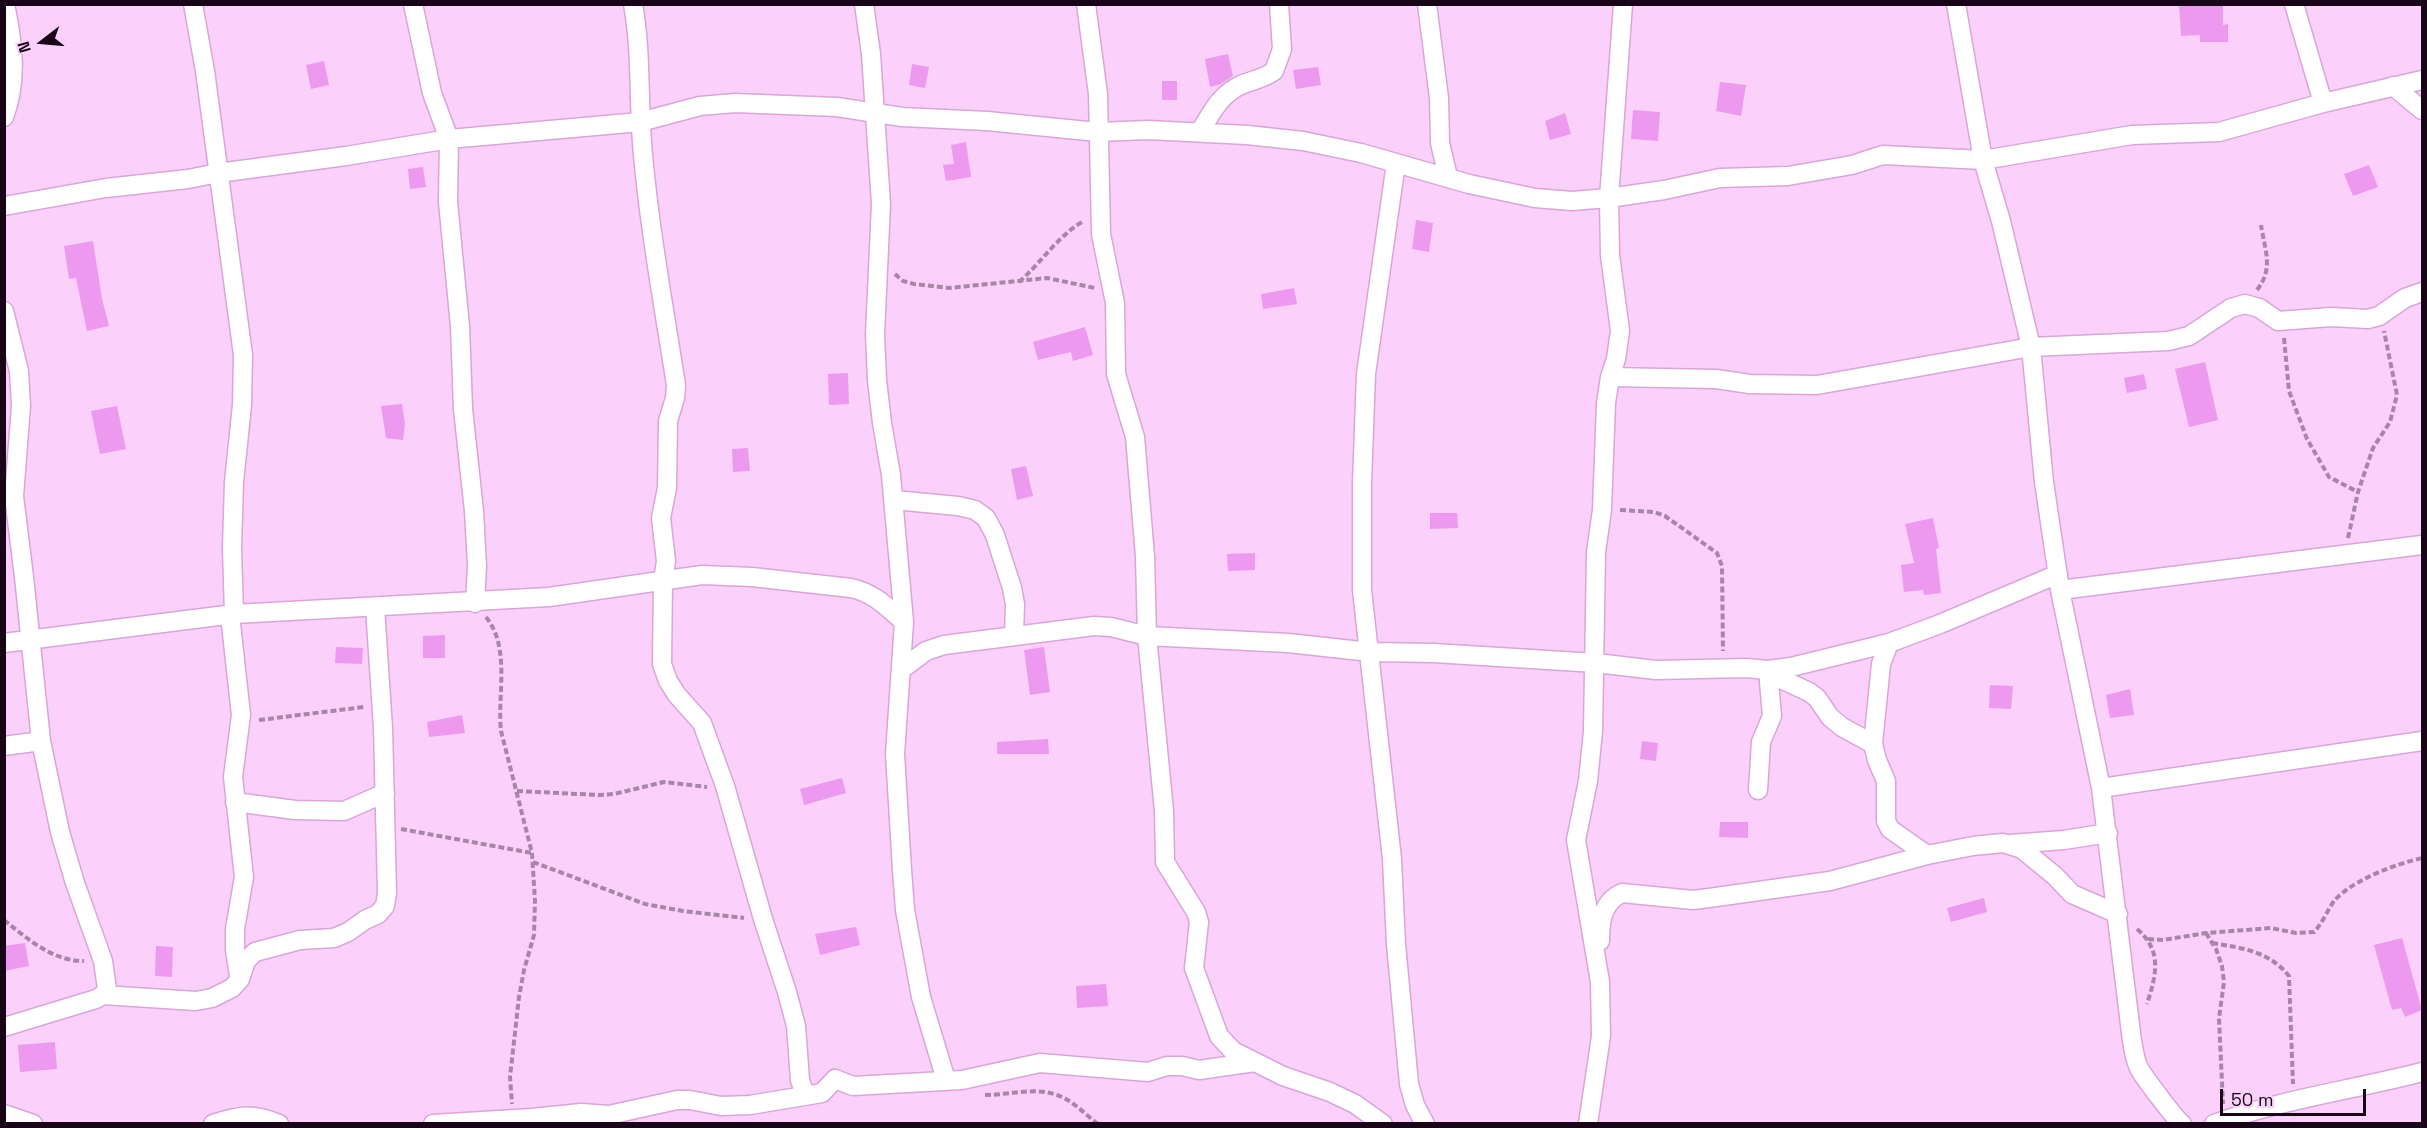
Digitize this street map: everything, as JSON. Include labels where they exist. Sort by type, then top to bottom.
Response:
[{"type":"street","points":[[4,117],[11,99],[14,62],[5,4]]},
{"type":"street","points":[[194,4],[243,355],[242,405],[234,482],[232,548],[232,614],[240,722],[233,777],[244,877],[235,929],[235,950],[240,979]]},
{"type":"street","points":[[412,4],[432,93],[449,139],[448,202],[475,522],[477,566],[475,603]]},
{"type":"street","points":[[633,4],[639,36],[640,122],[659,290],[676,385],[675,399],[668,421],[667,488],[661,518],[665,548],[662,664],[668,681],[677,695],[702,723],[725,786],[796,1026],[799,1071],[805,1095]]},
{"type":"street","points":[[864,4],[871,54],[881,204],[875,333],[877,380],[894,500],[904,622],[895,778],[905,910],[921,997],[951,1080]]},
{"type":"street","points":[[1086,4],[1098,94],[1101,234],[1116,325],[1116,374],[1135,437],[1145,556],[1147,636],[1164,811],[1166,862],[1196,912],[1200,928],[1194,962],[1220,1036],[1233,1051],[1283,1076],[1330,1092],[1355,1104],[1383,1124]]},
{"type":"street","points":[[1200,132],[1216,104],[1225,96],[1240,85],[1270,75],[1275,70],[1281,49],[1279,4]]},
{"type":"street","points":[[1427,4],[1438,98],[1440,143],[1448,177]]},
{"type":"street","points":[[1600,982],[1576,840],[1588,782],[1593,731],[1596,663],[1596,552],[1602,510],[1606,403],[1620,331],[1610,255],[1609,198],[1623,4]]},
{"type":"street","points":[[1956,4],[1983,160],[2001,221],[2031,347],[2044,482],[2059,582],[2102,788],[2132,1041],[2140,1071],[2172,1115],[2182,1124]]},
{"type":"street","points":[[2294,4],[2323,103]]},
{"type":"street","points":[[4,206],[106,188],[188,180],[218,173],[346,156],[449,139],[640,122],[700,106],[735,103],[837,107],[902,117],[987,121],[1098,132],[1148,130],[1200,132],[1303,141],[1396,163],[1493,190],[1536,198],[1572,201],[1664,190],[1720,178],[1788,176],[1852,165],[1883,155],[1983,160],[2132,135],[2218,132],[2323,103],[2422,80]]},
{"type":"street","points":[[2393,86],[2422,110]]},
{"type":"street","points":[[1396,163],[1366,374],[1362,483],[1362,590],[1392,859],[1396,944],[1409,1084],[1415,1105],[1425,1124]]},
{"type":"street","points":[[1610,377],[1716,379],[1750,384],[1817,385],[2031,347],[2168,341],[2189,336],[2231,308],[2245,304],[2259,308],[2278,321],[2331,317],[2368,319],[2379,316],[2405,298],[2422,292]]},
{"type":"street","points":[[4,311],[19,371],[21,406],[14,496],[41,741],[69,863],[103,961],[107,989],[103,995]]},
{"type":"street","points":[[894,500],[958,506],[975,510],[986,518],[995,535],[1012,588],[1015,604],[1014,635]]},
{"type":"street","points":[[902,669],[926,651],[944,645],[1094,626],[1111,627],[1147,636],[1288,643],[1370,652],[1434,652],[1596,663],[1656,670],[1768,671],[1889,643],[2059,582],[2178,574],[2422,545]]},
{"type":"street","points":[[4,642],[232,614],[475,603],[549,597],[702,575],[752,577],[865,591],[877,597],[904,622]]},
{"type":"street","points":[[4,1027],[63,1010],[103,995],[196,1001],[222,994],[240,979],[246,960],[255,952],[300,940],[334,938],[378,914],[385,906],[387,893],[382,704],[375,607]]},
{"type":"street","points":[[1889,643],[1881,664],[1873,744],[1886,781],[1887,825],[1927,855]]},
{"type":"street","points":[[1768,671],[1809,692],[1817,698],[1830,717],[1873,744]]},
{"type":"street","points":[[1758,790],[1761,742],[1772,716],[1768,671]]},
{"type":"street","points":[[4,746],[41,741]]},
{"type":"street","points":[[2102,788],[2422,741]]},
{"type":"street","points":[[235,802],[295,810],[334,811],[355,807],[385,793]]},
{"type":"street","points":[[1588,1124],[1601,1036],[1600,924],[1605,906],[1614,896],[1622,893],[1693,900],[1830,881],[1927,855],[1972,846],[2064,840],[2108,833]]},
{"type":"street","points":[[2008,844],[2022,849],[2055,876],[2072,894],[2118,914]]},
{"type":"street","points":[[433,1124],[511,1121],[581,1113],[609,1115],[677,1100],[720,1106],[750,1105],[822,1093],[835,1079],[853,1086],[951,1080],[1040,1063],[1148,1072],[1167,1066],[1182,1066],[1199,1070],[1255,1062]]},
{"type":"street","points":[[2219,1122],[2293,1100],[2364,1087],[2422,1072]]},
{"type":"street","points":[[4,1114],[33,1124]]},
{"type":"street","points":[[213,1124],[247,1115],[279,1124]]},
{"type":"street","points":[[4,1120],[9,1124]]},
{"type":"path","points":[[1018,283],[1038,266],[1063,235],[1100,210]]},
{"type":"path","points":[[2238,306],[2266,279],[2268,269],[2261,225]]},
{"type":"path","points":[[878,260],[903,281],[914,284],[949,288],[1055,279],[1112,292]]},
{"type":"path","points":[[2346,555],[2358,492],[2373,448],[2390,422],[2397,395],[2392,362],[2379,316]]},
{"type":"path","points":[[2278,321],[2286,349],[2289,391],[2307,439],[2329,477],[2358,492]]},
{"type":"path","points":[[1602,510],[1654,512],[1680,526],[1717,553],[1722,566],[1722,646],[1728,669]]},
{"type":"path","points":[[475,603],[491,623],[500,651],[498,710],[501,731],[533,862],[534,935],[519,997],[510,1077],[511,1121]]},
{"type":"path","points":[[240,722],[382,704]]},
{"type":"path","points":[[517,791],[599,795],[614,794],[664,782],[703,787],[725,786]]},
{"type":"path","points":[[386,826],[532,853]]},
{"type":"path","points":[[2148,939],[2163,940],[2206,933],[2271,928],[2296,933],[2313,932],[2336,899],[2354,885],[2402,862],[2422,858]]},
{"type":"path","points":[[533,862],[645,904],[683,911],[763,919]]},
{"type":"path","points":[[4,920],[46,951],[63,959],[103,961]]},
{"type":"path","points":[[2206,933],[2222,966],[2224,982],[2219,1035],[2219,1122]]},
{"type":"path","points":[[2212,943],[2250,950],[2272,959],[2289,976],[2293,1100]]},
{"type":"path","points":[[951,1080],[987,1095],[1033,1091],[1063,1097],[1098,1124]]},
{"type":"building","points":[[2179,4],[2223,4],[2223,25],[2228,24],[2228,42],[2200,42],[2200,35],[2181,36]]},
{"type":"building","points":[[1228,54],[1233,76],[1221,84],[1210,87],[1205,59]]},
{"type":"building","points":[[324,61],[329,85],[311,89],[306,65]]},
{"type":"building","points":[[912,64],[929,67],[925,88],[909,85]]},
{"type":"building","points":[[1318,67],[1321,85],[1296,89],[1293,70]]},
{"type":"building","points":[[1162,81],[1177,81],[1177,100],[1162,100]]},
{"type":"building","points":[[1720,82],[1746,85],[1741,116],[1716,111]]},
{"type":"building","points":[[1633,110],[1660,112],[1658,141],[1631,139]]},
{"type":"building","points":[[1565,113],[1571,134],[1550,140],[1545,121]]},
{"type":"building","points":[[966,142],[971,177],[946,181],[943,165],[954,164],[951,145]]},
{"type":"building","points":[[2369,165],[2378,187],[2353,196],[2344,174]]},
{"type":"building","points":[[423,167],[426,187],[410,189],[408,169]]},
{"type":"building","points":[[1416,220],[1433,223],[1429,252],[1412,249]]},
{"type":"building","points":[[93,241],[102,299],[109,326],[87,331],[76,278],[69,279],[64,246]]},
{"type":"building","points":[[1294,288],[1297,304],[1263,309],[1261,294]]},
{"type":"building","points":[[1085,327],[1093,355],[1073,361],[1071,352],[1038,360],[1033,342]]},
{"type":"building","points":[[2205,362],[2218,420],[2189,427],[2175,369]]},
{"type":"building","points":[[848,373],[849,404],[829,405],[828,374]]},
{"type":"building","points":[[2144,374],[2147,389],[2127,393],[2124,378]]},
{"type":"building","points":[[402,404],[405,424],[403,440],[386,438],[381,406]]},
{"type":"building","points":[[117,406],[126,449],[100,454],[91,411]]},
{"type":"building","points":[[748,448],[750,471],[733,472],[732,449]]},
{"type":"building","points":[[1026,466],[1033,496],[1017,500],[1011,469]]},
{"type":"building","points":[[1430,513],[1457,513],[1458,528],[1430,529]]},
{"type":"building","points":[[1933,518],[1939,548],[1936,549],[1941,593],[1924,595],[1923,590],[1904,592],[1901,565],[1914,563],[1905,524]]},
{"type":"building","points":[[1255,553],[1255,570],[1228,571],[1227,554]]},
{"type":"building","points":[[445,635],[445,658],[423,658],[423,636]]},
{"type":"building","points":[[336,647],[363,648],[362,664],[335,663]]},
{"type":"building","points":[[1044,647],[1050,692],[1030,695],[1024,650]]},
{"type":"building","points":[[1990,685],[2013,686],[2011,709],[1989,708]]},
{"type":"building","points":[[2130,689],[2134,715],[2110,718],[2106,695]]},
{"type":"building","points":[[462,715],[465,733],[429,737],[427,722]]},
{"type":"building","points":[[1048,739],[1049,754],[997,754],[997,742]]},
{"type":"building","points":[[1642,741],[1658,743],[1656,761],[1640,759]]},
{"type":"building","points":[[842,778],[846,793],[804,805],[800,789]]},
{"type":"building","points":[[1720,822],[1748,822],[1748,838],[1719,837]]},
{"type":"building","points":[[1984,898],[1987,912],[1951,922],[1947,908]]},
{"type":"building","points":[[856,927],[860,945],[820,955],[815,934]]},
{"type":"building","points":[[2402,938],[2422,1010],[2405,1017],[2401,1008],[2392,1010],[2374,945]]},
{"type":"building","points":[[25,943],[29,966],[4,971],[4,946]]},
{"type":"building","points":[[156,946],[173,947],[172,977],[155,976]]},
{"type":"building","points":[[1106,984],[1108,1006],[1077,1008],[1076,986]]},
{"type":"building","points":[[55,1042],[57,1069],[20,1072],[18,1045]]}]
